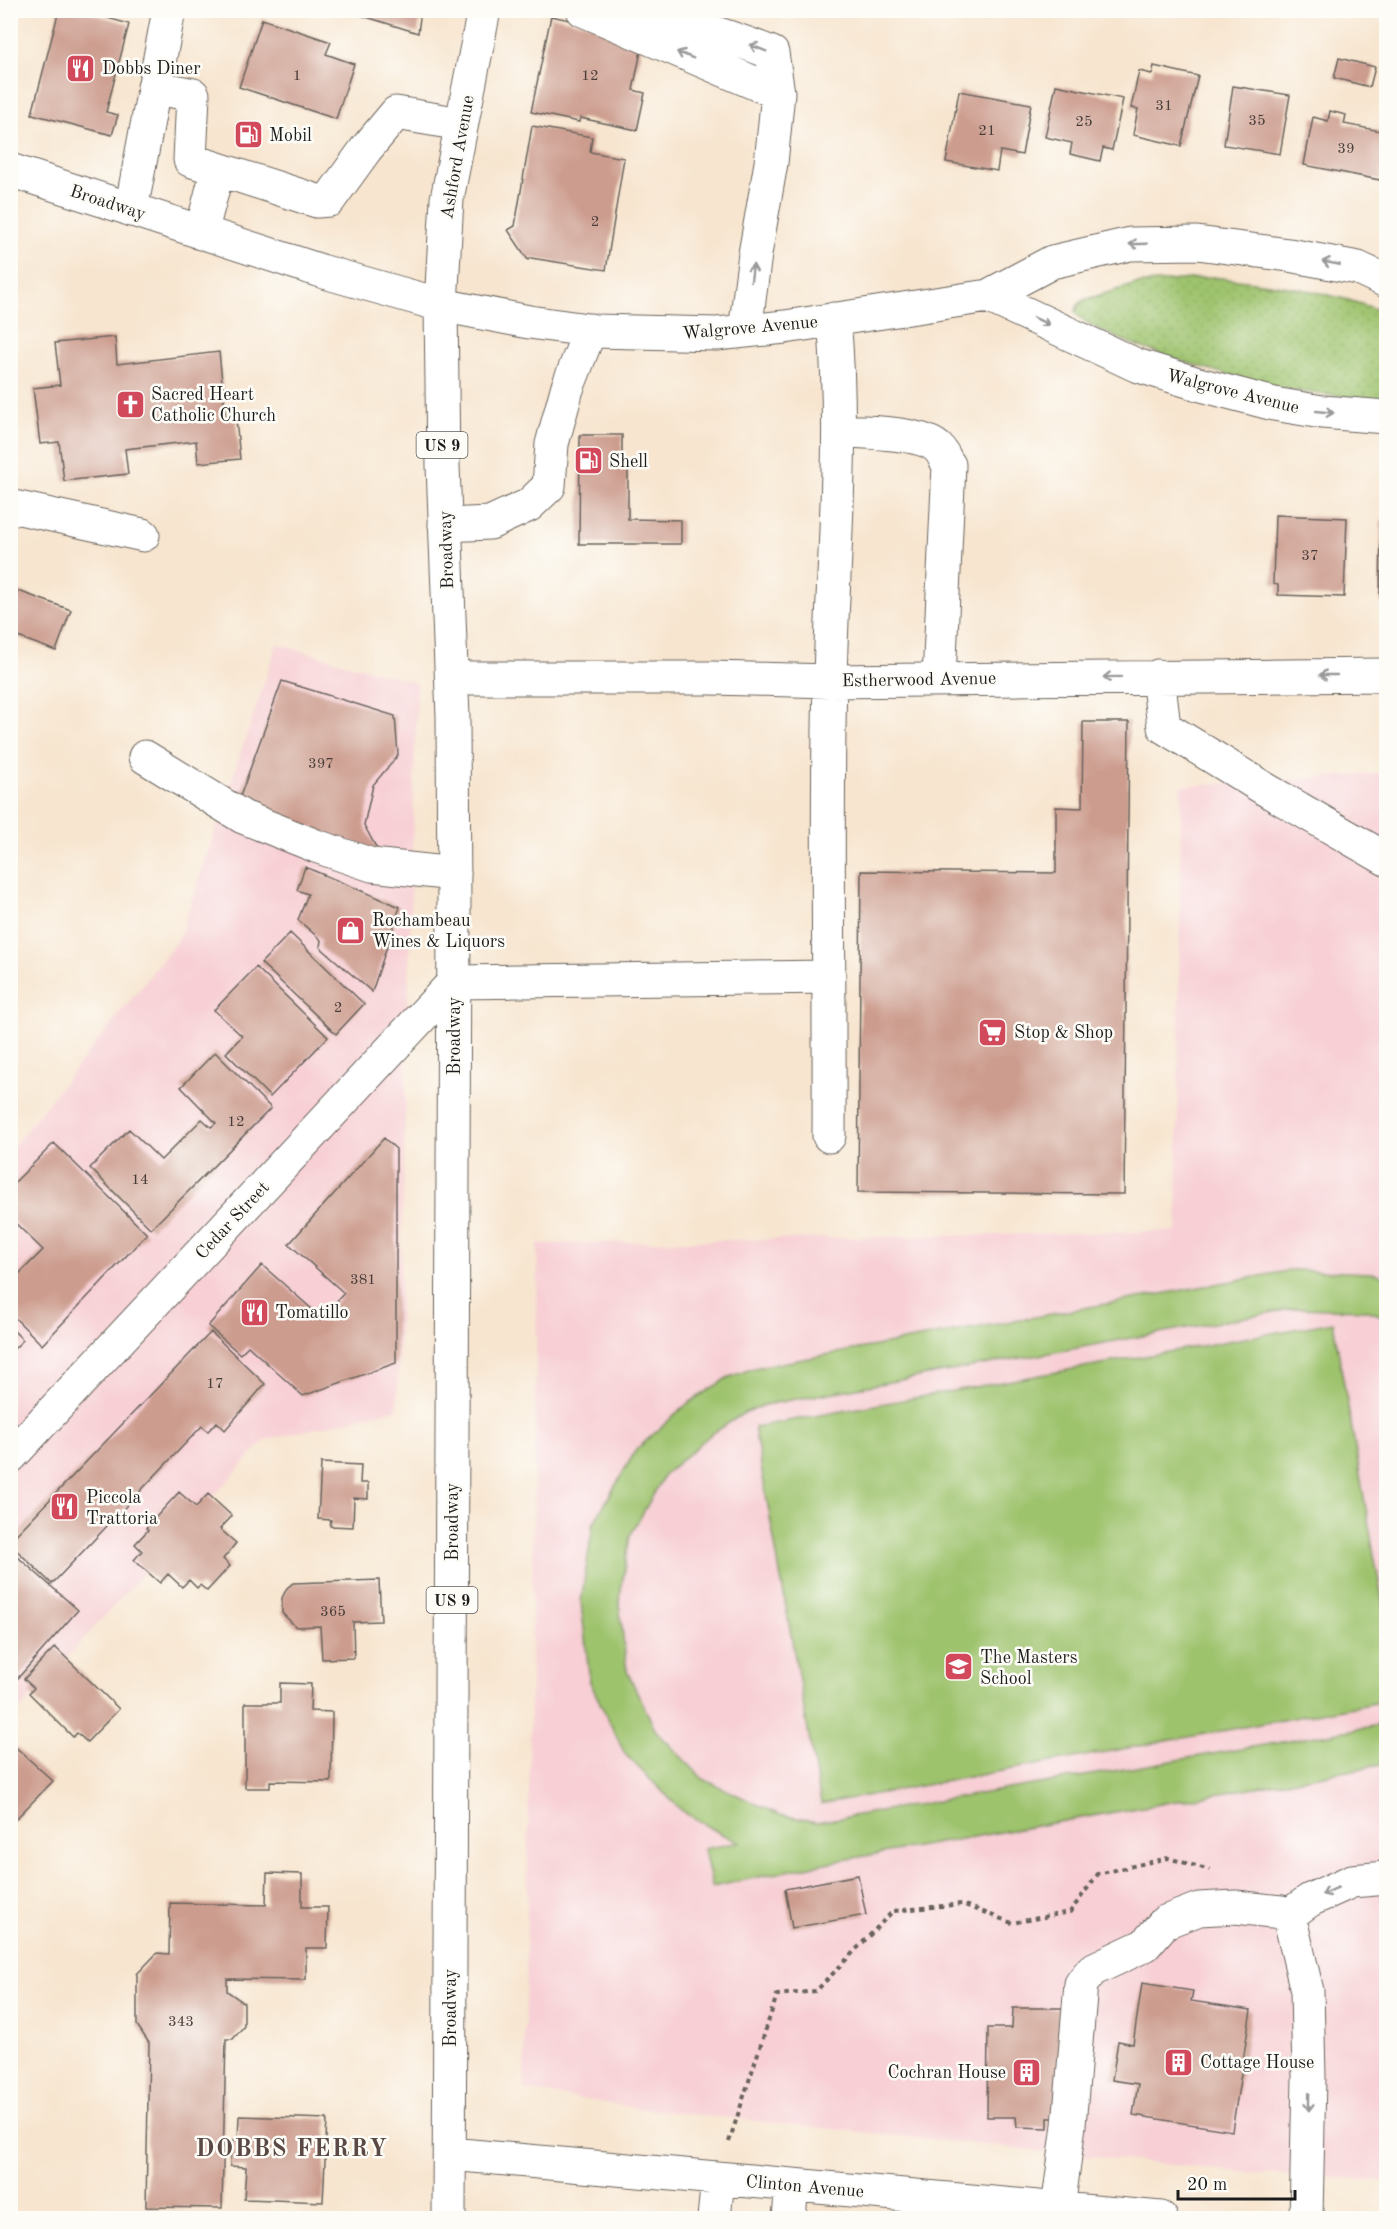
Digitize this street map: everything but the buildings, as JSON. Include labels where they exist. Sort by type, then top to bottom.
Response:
[{"type":"street","points":[[131,210],[169,10]]},
{"type":"street","name":"Ashford Avenue","points":[[441,304],[447,198],[484,10]]},
{"type":"street","points":[[583,10],[778,93]]},
{"type":"street","points":[[621,10],[667,18],[726,34],[772,53],[778,93],[771,163],[755,254],[745,331]]},
{"type":"street","points":[[154,87],[193,95],[190,160],[316,201],[329,200],[366,149],[396,113],[461,124]]},
{"type":"street","points":[[201,232],[218,169]]},
{"type":"street","name":"Broadway","points":[[10,170],[321,271],[441,304],[445,525],[452,678],[454,874],[449,2218]]},
{"type":"street","name":"Walgrove Avenue","points":[[441,304],[529,322],[590,330],[717,334],[988,296],[1052,262],[1130,244],[1197,243],[1289,255],[1358,268],[1386,281]]},
{"type":"street","name":"Walgrove Avenue","points":[[988,296],[1136,365],[1198,384],[1274,404],[1312,411],[1386,417]]},
{"type":"street","points":[[829,1136],[830,681],[840,431],[834,319]]},
{"type":"street","points":[[445,525],[490,523],[529,505],[549,486],[552,444],[567,389],[590,330]]},
{"type":"street","points":[[840,431],[885,433],[915,438],[938,447],[949,465],[939,679]]},
{"type":"street","points":[[10,506],[143,535]]},
{"type":"street","name":"Estherwood Avenue","points":[[452,678],[711,678],[830,681],[1386,675]]},
{"type":"street","points":[[1158,676],[1164,727],[1386,859]]},
{"type":"street","points":[[145,757],[243,817],[316,846],[372,865],[454,874]]},
{"type":"street","points":[[454,982],[829,978]]},
{"type":"street","name":"Cedar Street","points":[[10,1457],[454,982]]},
{"type":"street","points":[[1289,1915],[1310,1900],[1353,1881],[1386,1878]]},
{"type":"street","points":[[1058,2209],[1069,2125],[1081,1984],[1092,1970],[1145,1945],[1165,1922],[1199,1909],[1236,1907],[1289,1915]]},
{"type":"street","points":[[1289,1915],[1307,1991],[1309,2078],[1306,2218]]},
{"type":"street","name":"Clinton Avenue","points":[[450,2154],[1161,2218]]},
{"type":"street","points":[[714,2218],[718,2179]]},
{"type":"street","points":[[789,2218],[792,2185]]},
{"type":"path","points":[[718,2179],[777,1995],[816,1991],[893,1911],[962,1905],[1012,1923],[1070,1912],[1098,1874],[1168,1858],[1220,1872]]},
{"type":"shaded area","points":[[277,644],[417,683],[397,1409],[265,1440],[11,1719],[11,1149],[179,939]]},
{"type":"shaded area","name":"The Masters School","points":[[1386,773],[1386,2181],[1239,2172],[643,2109],[524,2090],[538,1244],[1177,1231],[1181,786]]},
{"type":"green space","points":[[1213,277],[1280,285],[1322,293],[1386,313],[1386,398],[1375,400],[1299,391],[1231,376],[1134,345],[1085,321],[1075,311],[1084,300],[1136,284]]},
{"type":"green space","points":[[1293,1270],[1372,1273],[1386,1277],[1386,1317],[1365,1310],[1296,1308],[764,1405],[744,1413],[710,1435],[665,1474],[630,1536],[619,1602],[627,1671],[656,1731],[703,1779],[780,1815],[817,1822],[1386,1724],[1386,1764],[820,1864],[712,1887],[704,1849],[740,1842],[721,1834],[681,1810],[625,1754],[590,1682],[581,1602],[593,1524],[636,1450],[687,1404],[727,1378],[754,1368]]},
{"type":"green space","points":[[1333,1322],[1386,1622],[1386,1701],[821,1804],[754,1427]]},
{"type":"place","name":"Dobbs Diner","points":[[81,68]]},
{"type":"place","name":"Mobil","points":[[248,135]]},
{"type":"place","name":"Sacred Heart Catholic Church","points":[[130,404]]},
{"type":"place","name":"Shell","points":[[588,461]]},
{"type":"place","name":"Rochambeau Wines & Liquors","points":[[351,930]]},
{"type":"place","name":"Stop & Shop","points":[[993,1032]]},
{"type":"place","name":"Tomatillo","points":[[254,1312]]},
{"type":"place","name":"Piccola Trattoria","points":[[65,1507]]},
{"type":"place","name":"The Masters School","points":[[959,1667]]},
{"type":"place","name":"Cottage House","points":[[1179,2062]]},
{"type":"place","name":"Cochran House","points":[[1027,2072]]},
{"type":"district","name":"DOBBS FERRY","points":[[292,2148]]}]
